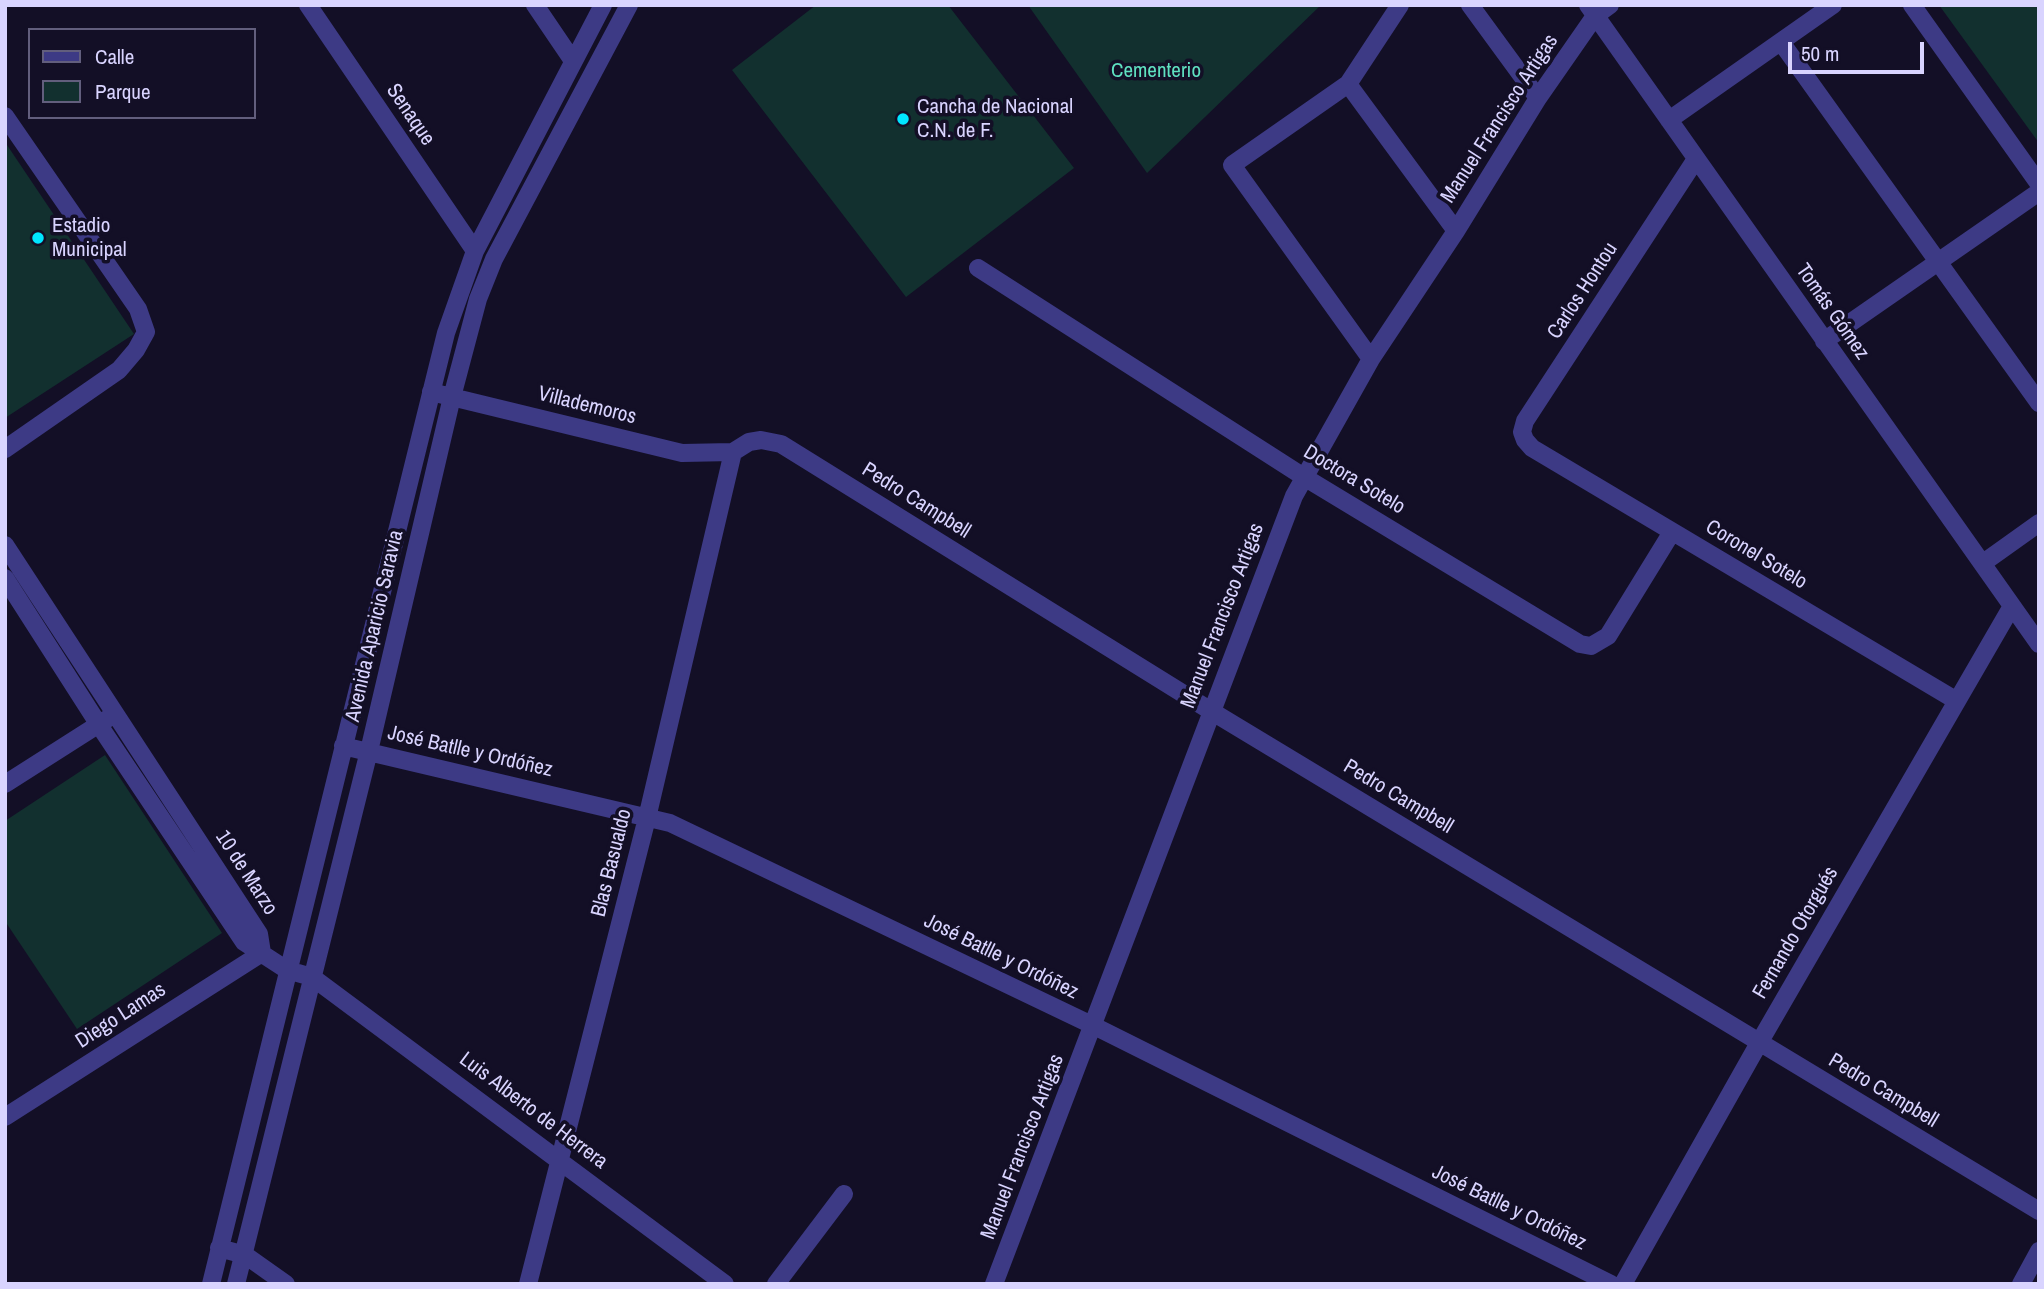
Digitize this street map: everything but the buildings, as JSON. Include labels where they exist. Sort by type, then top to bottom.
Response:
[{"type":"street","name":"Senaque","points":[[308,5],[475,251]]},
{"type":"street","points":[[535,5],[573,61]]},
{"type":"street","name":"Avenida Aparicio Saravia","points":[[211,1284],[458,292],[475,251],[603,5]]},
{"type":"street","name":"Avenida Aparicio Saravia","points":[[236,1284],[478,299],[494,260],[628,5]]},
{"type":"street","points":[[1371,359],[1232,165],[1348,84],[1400,5]]},
{"type":"street","points":[[1470,5],[1538,98]]},
{"type":"street","points":[[1669,120],[1833,5]]},
{"type":"street","points":[[1912,5],[2039,184]]},
{"type":"street","name":"Manuel Francisco Artigas","points":[[994,1284],[1294,496],[1371,359],[1598,9]]},
{"type":"street","name":"Tomás Gómez","points":[[1598,9],[1696,159],[2039,644]]},
{"type":"street","points":[[1781,42],[2039,403]]},
{"type":"street","points":[[1348,84],[1456,231]]},
{"type":"street","points":[[5,116],[138,309],[146,332],[136,350],[119,370],[5,449]]},
{"type":"street","name":"Carlos Hontou","points":[[1532,449],[1522,432],[1525,421],[1696,159]]},
{"type":"street","points":[[1824,341],[2039,192]]},
{"type":"street","name":"Doctora Sotelo","points":[[978,268],[1304,477],[1580,644],[1591,646],[1608,636],[1672,532]]},
{"type":"street","points":[[458,292],[478,299]]},
{"type":"street","name":"Villademoros","points":[[431,392],[682,453],[733,452]]},
{"type":"street","name":"Pedro Campbell","points":[[733,452],[749,442],[761,440],[781,444],[1211,710],[2039,1211]]},
{"type":"street","name":"Coronel Sotelo","points":[[1532,449],[1957,701]]},
{"type":"street","name":"Blas Basualdo","points":[[528,1284],[647,818],[733,452]]},
{"type":"street","points":[[1983,563],[2039,523]]},
{"type":"street","name":"10 de Marzo","points":[[5,545],[259,934],[262,953]]},
{"type":"street","name":"10 de Marzo","points":[[5,578],[99,725],[244,942],[262,953]]},
{"type":"street","name":"Fernando Otorgués","points":[[1623,1284],[2012,606]]},
{"type":"street","points":[[5,784],[115,713]]},
{"type":"street","name":"José Batlle y Ordóñez","points":[[343,746],[670,823],[1094,1026],[1611,1284]]},
{"type":"street","points":[[262,953],[288,970],[312,977]]},
{"type":"street","name":"Diego Lamas","points":[[5,1117],[262,953]]},
{"type":"street","name":"Luis Alberto de Herrera","points":[[312,977],[725,1284]]},
{"type":"street","points":[[776,1284],[844,1194]]},
{"type":"street","points":[[219,1248],[245,1255],[286,1284]]},
{"type":"street","points":[[2021,1284],[2039,1251]]},
{"type":"green space","name":"Cancha de Nacional C.N. de F.","points":[[816,5],[948,5],[1074,168],[906,297],[732,70]]},
{"type":"green space","name":"Cementerio","points":[[1028,5],[1321,5],[1147,173]]},
{"type":"green space","points":[[1939,5],[2039,5],[2039,143]]},
{"type":"green space","name":"Estadio Municipal","points":[[5,142],[134,334],[5,418]]},
{"type":"green space","points":[[105,755],[222,933],[77,1029],[5,921],[5,821]]},
{"type":"place","name":"Cancha de Nacional C.N. de F.","points":[[903,119]]},
{"type":"place","name":"Estadio Municipal","points":[[38,238]]}]
